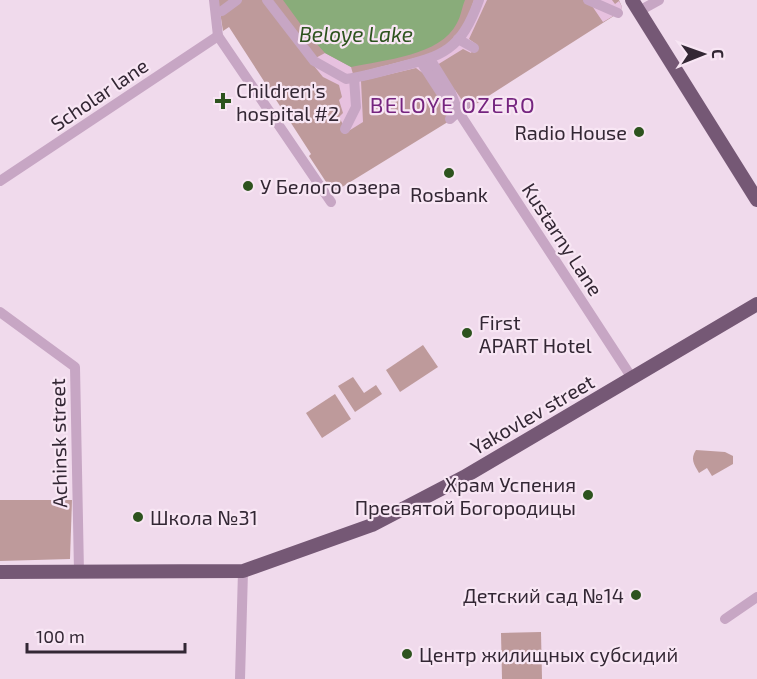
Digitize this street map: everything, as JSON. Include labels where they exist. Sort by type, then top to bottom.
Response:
[{"type":"main road","points":[[616,6],[757,200]]},
{"type":"main road","name":"Yakovlev street","points":[[0,572],[243,571],[372,525],[464,477],[757,304]]},
{"type":"street","points":[[214,0],[218,36],[331,202]]},
{"type":"street","points":[[222,11],[237,0]]},
{"type":"street","points":[[265,0],[309,57],[346,79],[427,63],[448,49],[468,28],[479,0]]},
{"type":"street","points":[[591,2],[616,6],[659,0]]},
{"type":"street","name":"Scholar lane","points":[[0,182],[218,36]]},
{"type":"street","points":[[458,39],[474,48]]},
{"type":"street","points":[[427,63],[432,80],[448,97]]},
{"type":"street","points":[[427,63],[448,97]]},
{"type":"street","points":[[345,129],[359,107],[354,78]]},
{"type":"street","name":"Kustarny Lane","points":[[448,97],[632,378]]},
{"type":"street","name":"Achinsk street","points":[[0,312],[75,367],[79,572]]},
{"type":"street","points":[[240,679],[243,571]]},
{"type":"street","points":[[725,618],[757,597]]},
{"type":"shaded area","points":[[218,0],[619,0],[622,7],[620,12],[334,192],[229,27],[223,31]]},
{"type":"shaded area","points":[[474,0],[487,0],[469,39],[476,44],[471,53],[463,49],[437,65],[453,91],[455,90],[468,109],[451,120],[439,101],[442,99],[428,77],[416,68],[361,81],[363,122],[347,132],[339,117],[343,113],[339,100],[342,97],[339,85],[323,77],[310,61],[325,53],[351,67],[353,74],[431,54],[446,46],[465,26]]},
{"type":"shaded area","points":[[588,0],[612,0],[615,4],[619,1],[622,7],[620,12],[603,22]]},
{"type":"shaded area","points":[[423,345],[438,367],[400,392],[386,370]]},
{"type":"shaded area","points":[[353,377],[364,393],[376,385],[382,394],[355,412],[338,386]]},
{"type":"shaded area","points":[[335,394],[351,419],[322,438],[306,413]]},
{"type":"shaded area","points":[[696,450],[725,452],[733,456],[733,464],[712,476],[707,468],[699,473],[693,459]]},
{"type":"shaded area","points":[[0,500],[72,500],[70,559],[0,561]]},
{"type":"shaded area","points":[[541,632],[542,679],[502,679],[501,633]]},
{"type":"water","name":"Beloye Lake","points":[[283,0],[465,0],[457,23],[438,43],[410,55],[351,67],[325,53]]},
{"type":"place","name":"Children's hospital #2","points":[[223,101]]},
{"type":"place","name":"Radio House","points":[[639,132]]},
{"type":"place","name":"Rosbank","points":[[449,173]]},
{"type":"place","name":"У Белого озера","points":[[248,186]]},
{"type":"place","name":"First APART Hotel","points":[[467,333]]},
{"type":"place","name":"Храм Успения Пресвятой Богородицы","points":[[588,495]]},
{"type":"place","name":"Школа №31","points":[[138,517]]},
{"type":"place","name":"Детский сад №14","points":[[636,595]]},
{"type":"place","name":"Центр жилищных субсидий","points":[[407,654]]},
{"type":"district","name":"BELOYE OZERO","points":[[453,104]]}]
